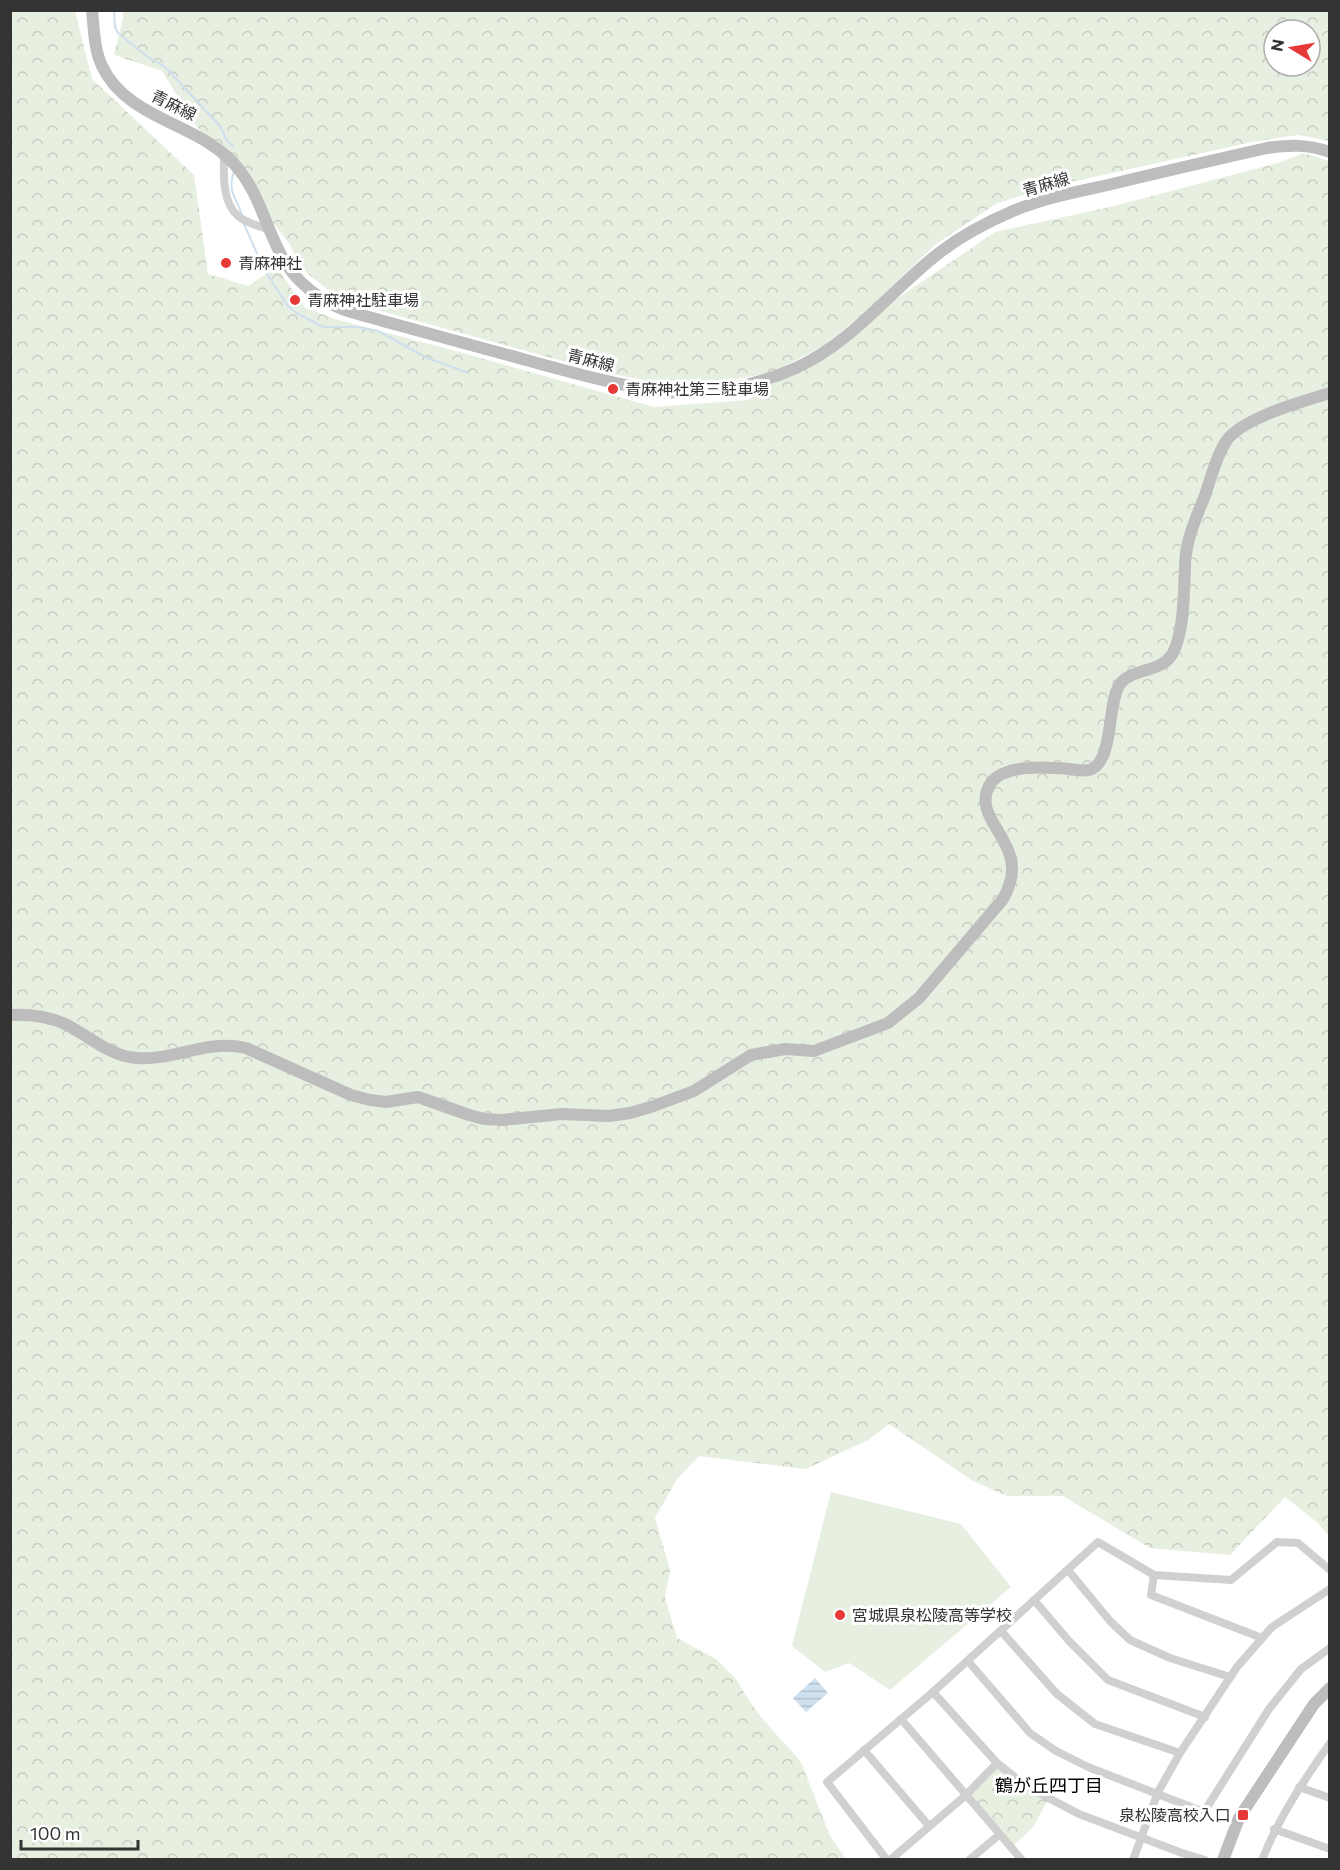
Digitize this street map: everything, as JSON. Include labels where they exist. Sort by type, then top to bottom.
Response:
[{"type":"street","name":"青麻線","points":[[92,10],[95,42],[102,65],[113,84],[139,107],[191,132],[224,152],[250,184],[286,263],[300,281],[321,297],[343,309],[609,382],[663,392],[724,389],[762,381],[797,368],[825,352],[851,333],[939,254],[965,236],[1014,210],[1082,191],[1267,148],[1308,145],[1329,152]]},
{"type":"street","points":[[224,152],[224,185],[237,215],[269,230]]},
{"type":"street","points":[[10,1015],[37,1015],[51,1018],[110,1050],[135,1058],[158,1057],[218,1045],[232,1045],[246,1048],[351,1095],[386,1102],[418,1097],[469,1115],[502,1120],[562,1113],[609,1116],[630,1113],[694,1091],[751,1055],[785,1049],[814,1051],[888,1023],[919,998],[1009,889],[1012,877],[1011,860],[1004,839],[987,810],[987,792],[991,782],[1009,771],[1028,768],[1082,771],[1093,768],[1100,760],[1107,744],[1120,684],[1129,677],[1161,665],[1172,655],[1182,620],[1185,556],[1190,536],[1226,440],[1244,424],[1329,393]]},
{"type":"street","points":[[997,1763],[965,1796],[888,1860],[827,1782],[933,1692],[1098,1542],[1154,1575],[1231,1580],[1276,1542],[1298,1543],[1329,1570]]},
{"type":"street","points":[[1068,1570],[1110,1621],[1130,1640],[1170,1658],[1230,1677]]},
{"type":"street","points":[[1154,1575],[1151,1595],[1262,1638]]},
{"type":"street","points":[[1133,1860],[1158,1792],[1180,1753],[1236,1667],[1272,1627],[1329,1589]]},
{"type":"street","points":[[1034,1600],[1069,1641],[1108,1680],[1205,1717]]},
{"type":"street","points":[[1001,1631],[1057,1694],[1095,1724],[1180,1753]]},
{"type":"street","points":[[968,1660],[1030,1733],[1056,1751],[1088,1767],[1158,1792],[1204,1812],[1269,1709],[1301,1669],[1329,1648]]},
{"type":"street","points":[[1223,1860],[1239,1818],[1314,1704],[1329,1688]]},
{"type":"street","points":[[933,1692],[997,1763],[1026,1786],[1079,1814],[1205,1860]]},
{"type":"street","points":[[901,1719],[1022,1860]]},
{"type":"street","points":[[1262,1860],[1274,1829],[1329,1743]]},
{"type":"street","points":[[864,1750],[929,1826]]},
{"type":"street","points":[[1299,1787],[1329,1798]]},
{"type":"street","points":[[1274,1829],[1329,1849]]},
{"type":"street","points":[[969,1860],[999,1835]]},
{"type":"green space","points":[[123,10],[1329,11],[1329,141],[1298,135],[1252,142],[1040,189],[996,204],[936,244],[867,310],[825,345],[774,372],[732,380],[660,383],[606,373],[352,303],[327,289],[303,270],[289,243],[194,123],[162,71],[114,55]]},
{"type":"green space","points":[[11,11],[75,11],[92,79],[194,175],[208,274],[248,286],[277,267],[304,307],[335,319],[654,407],[748,400],[995,232],[1114,206],[1278,163],[1304,153],[1329,161],[1329,1536],[1318,1523],[1285,1497],[1230,1555],[1150,1548],[1063,1496],[1007,1496],[973,1481],[889,1424],[868,1440],[806,1469],[699,1456],[677,1479],[655,1518],[670,1570],[665,1598],[677,1638],[716,1659],[737,1680],[761,1717],[801,1762],[830,1836],[846,1859],[11,1860]]},
{"type":"green space","points":[[831,1492],[961,1524],[1011,1587],[890,1690],[849,1663],[825,1672],[792,1646]]},
{"type":"green space","points":[[997,1763],[1049,1798],[1033,1827],[1011,1848],[965,1796]]},
{"type":"water","points":[[815,1678],[828,1693],[806,1712],[793,1698]]},
{"type":"waterway","points":[[114,10],[115,27],[118,33],[145,55],[165,67],[220,126],[227,141],[233,146]]},
{"type":"waterway","points":[[234,171],[232,190],[242,215]]},
{"type":"waterway","points":[[244,224],[263,267],[287,305],[295,312],[323,327],[357,327],[378,331],[427,358],[466,372]]},
{"type":"place","name":"青麻神社","points":[[226,263]]},
{"type":"place","name":"青麻神社駐車場","points":[[295,300]]},
{"type":"place","name":"青麻神社第三駐車場","points":[[613,389]]},
{"type":"place","name":"宮城県泉松陵高等学校","points":[[840,1615]]},
{"type":"place","name":"泉松陵高校入口","points":[[1243,1815]]},
{"type":"district","name":"鶴が丘四丁目","points":[[1049,1786]]}]
